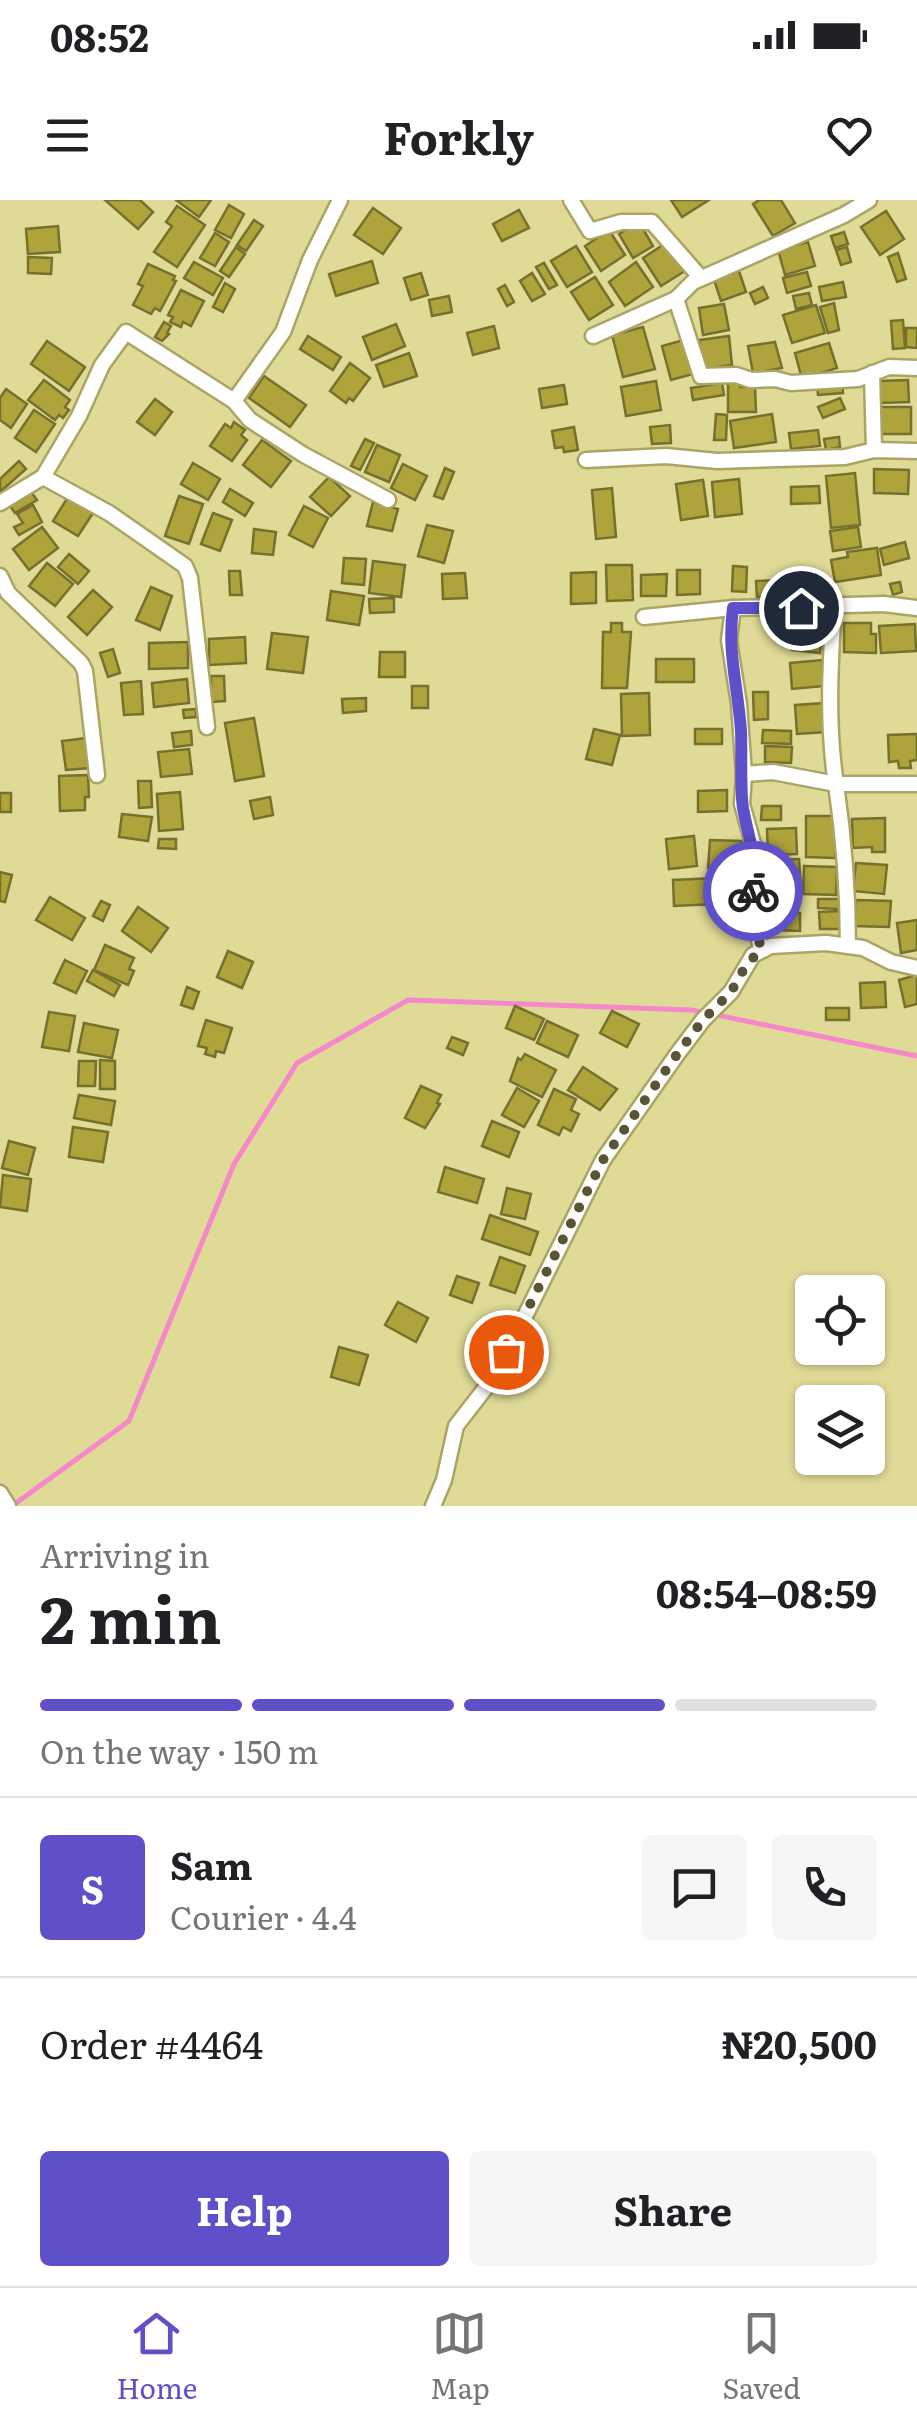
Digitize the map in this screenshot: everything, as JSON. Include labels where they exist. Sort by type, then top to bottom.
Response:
[{"type":"street","points":[[234,401],[283,332],[310,260],[340,200]]},
{"type":"street","points":[[571,200],[590,231],[621,222],[652,222],[701,278]]},
{"type":"street","points":[[593,336],[676,299],[701,278],[844,215],[869,200]]},
{"type":"street","points":[[676,299],[701,376],[775,378],[791,383],[858,379],[889,367],[917,368]]},
{"type":"street","points":[[0,502],[43,477],[79,416],[102,365],[126,332],[234,401],[250,420],[304,455],[388,500]]},
{"type":"street","points":[[872,374],[874,450]]},
{"type":"street","points":[[586,460],[666,456],[717,461],[917,450]]},
{"type":"street","points":[[43,477],[109,513],[185,566],[190,578],[207,727]]},
{"type":"street","points":[[0,576],[8,593],[85,672],[96,775]]},
{"type":"street","points":[[644,618],[733,608],[884,604],[917,608]]},
{"type":"street","points":[[834,607],[829,679],[836,784],[848,876],[848,946]]},
{"type":"street","points":[[733,608],[729,640],[739,704],[742,804],[754,847],[754,918],[761,949]]},
{"type":"street","points":[[744,774],[772,772],[836,784],[917,784]]},
{"type":"street","points":[[433,1506],[444,1480],[456,1426],[487,1386],[506,1352],[603,1160],[678,1053],[731,992],[761,949],[790,943],[848,946],[917,968]]},
{"type":"street","points":[[0,1493],[8,1506]]},
{"type":"building","points":[[105,200],[140,200],[153,212],[138,229]]},
{"type":"building","points":[[176,200],[211,200],[199,217]]},
{"type":"building","points":[[671,200],[709,200],[682,217]]},
{"type":"building","points":[[759,200],[781,200],[795,223],[773,236],[753,204]]},
{"type":"building","points":[[229,205],[244,214],[231,238],[215,230]]},
{"type":"building","points":[[177,206],[205,225],[177,267],[154,252],[172,226],[166,222]]},
{"type":"building","points":[[373,208],[401,228],[383,254],[354,235]]},
{"type":"building","points":[[519,210],[529,228],[502,241],[493,224]]},
{"type":"building","points":[[886,211],[904,239],[880,255],[861,227]]},
{"type":"building","points":[[254,220],[263,226],[246,251],[237,245]]},
{"type":"building","points":[[639,222],[653,246],[633,258],[619,234]]},
{"type":"building","points":[[58,226],[60,252],[28,254],[26,229]]},
{"type":"building","points":[[609,230],[625,255],[601,271],[585,246]]},
{"type":"building","points":[[844,232],[848,244],[835,248],[831,236]]},
{"type":"building","points":[[215,233],[229,242],[215,266],[200,258]]},
{"type":"building","points":[[808,242],[815,266],[785,275],[778,250]]},
{"type":"building","points":[[666,243],[685,271],[661,286],[643,258]]},
{"type":"building","points":[[576,246],[592,272],[567,287],[551,261]]},
{"type":"building","points":[[236,247],[245,254],[229,277],[220,271]]},
{"type":"building","points":[[847,247],[851,262],[841,265],[836,250]]},
{"type":"building","points":[[898,253],[906,279],[897,282],[888,257]]},
{"type":"building","points":[[28,257],[52,258],[51,274],[28,273]]},
{"type":"building","points":[[372,261],[378,283],[336,296],[329,274]]},
{"type":"building","points":[[194,262],[223,278],[213,295],[184,278]]},
{"type":"building","points":[[636,262],[653,287],[625,306],[609,282]]},
{"type":"building","points":[[544,263],[557,285],[549,289],[536,267]]},
{"type":"building","points":[[148,264],[175,276],[176,281],[160,311],[155,308],[151,314],[133,305]]},
{"type":"building","points":[[739,271],[746,292],[721,301],[714,280]]},
{"type":"building","points":[[807,272],[811,286],[787,293],[783,278]]},
{"type":"building","points":[[421,273],[428,295],[411,300],[404,278]]},
{"type":"building","points":[[532,273],[545,294],[532,301],[520,281]]},
{"type":"building","points":[[595,277],[613,305],[589,320],[571,292]]},
{"type":"building","points":[[843,282],[846,297],[822,301],[819,287]]},
{"type":"building","points":[[225,283],[235,289],[223,312],[213,307]]},
{"type":"building","points":[[505,285],[514,302],[507,306],[498,289]]},
{"type":"building","points":[[763,287],[768,298],[755,304],[750,293]]},
{"type":"building","points":[[181,290],[204,301],[191,326],[170,322],[173,317],[168,315]]},
{"type":"building","points":[[809,293],[812,305],[796,309],[793,296]]},
{"type":"building","points":[[449,296],[452,312],[432,316],[429,300]]},
{"type":"building","points":[[834,303],[839,330],[828,333],[820,307]]},
{"type":"building","points":[[724,304],[729,330],[703,335],[699,308]]},
{"type":"building","points":[[816,305],[825,333],[792,343],[783,315]]},
{"type":"building","points":[[903,320],[905,348],[893,349],[891,321]]},
{"type":"building","points":[[164,322],[171,326],[162,341],[155,337]]},
{"type":"building","points":[[396,324],[405,346],[372,360],[363,337]]},
{"type":"building","points":[[494,326],[499,348],[473,355],[467,333]]},
{"type":"building","points":[[643,327],[655,369],[623,377],[612,335]]},
{"type":"building","points":[[906,328],[917,328],[917,348],[906,347]]},
{"type":"building","points":[[308,336],[341,357],[333,370],[300,349]]},
{"type":"building","points":[[729,336],[732,365],[703,369],[699,340]]},
{"type":"building","points":[[687,339],[697,373],[671,380],[662,346]]},
{"type":"building","points":[[47,341],[85,367],[69,391],[31,364]]},
{"type":"building","points":[[775,342],[782,368],[753,373],[748,346]]},
{"type":"building","points":[[829,343],[837,368],[802,379],[795,353]]},
{"type":"building","points":[[409,353],[417,376],[384,387],[376,365]]},
{"type":"building","points":[[350,363],[370,378],[353,401],[349,398],[346,403],[330,391]]},
{"type":"building","points":[[264,376],[306,405],[290,427],[249,398]]},
{"type":"building","points":[[44,380],[70,400],[63,418],[59,415],[55,420],[28,400]]},
{"type":"building","points":[[908,380],[909,402],[880,403],[879,381]]},
{"type":"building","points":[[656,381],[661,410],[626,416],[621,387]]},
{"type":"building","points":[[842,381],[843,393],[818,395],[817,384]]},
{"type":"building","points":[[728,382],[755,387],[756,412],[728,412]]},
{"type":"building","points":[[722,383],[724,395],[693,400],[691,388]]},
{"type":"building","points":[[564,385],[567,404],[542,408],[539,389]]},
{"type":"building","points":[[6,389],[27,404],[11,428],[0,420],[0,398]]},
{"type":"building","points":[[840,398],[845,409],[823,418],[818,407]]},
{"type":"building","points":[[155,399],[172,412],[155,435],[137,422]]},
{"type":"building","points":[[878,407],[911,407],[911,434],[878,434]]},
{"type":"building","points":[[34,410],[55,424],[36,452],[15,438]]},
{"type":"building","points":[[716,414],[727,415],[726,440],[714,440]]},
{"type":"building","points":[[772,414],[776,442],[734,448],[730,421]]},
{"type":"building","points":[[234,422],[245,430],[241,435],[247,440],[232,461],[210,446],[225,424],[231,428]]},
{"type":"building","points":[[670,425],[671,443],[652,444],[650,427]]},
{"type":"building","points":[[574,427],[578,450],[564,452],[563,447],[555,448],[552,431]]},
{"type":"building","points":[[818,430],[820,446],[791,449],[789,433]]},
{"type":"building","points":[[839,437],[840,447],[826,450],[824,439]]},
{"type":"building","points":[[365,439],[374,443],[360,470],[351,466]]},
{"type":"building","points":[[262,440],[291,461],[271,487],[243,465]]},
{"type":"building","points":[[377,445],[400,455],[389,482],[365,472]]},
{"type":"building","points":[[19,461],[26,469],[0,492],[0,479]]},
{"type":"building","points":[[193,463],[220,479],[208,500],[181,484]]},
{"type":"building","points":[[403,464],[427,476],[415,500],[391,488]]},
{"type":"building","points":[[445,468],[454,472],[443,499],[434,496]]},
{"type":"building","points":[[874,469],[909,470],[908,494],[874,493]]},
{"type":"building","points":[[855,473],[860,525],[831,528],[826,476]]},
{"type":"building","points":[[329,477],[350,496],[331,516],[310,497]]},
{"type":"building","points":[[739,479],[742,514],[715,517],[712,482]]},
{"type":"building","points":[[703,480],[708,516],[681,520],[676,484]]},
{"type":"building","points":[[819,486],[820,503],[791,504],[791,487]]},
{"type":"building","points":[[612,488],[616,537],[596,539],[592,490]]},
{"type":"building","points":[[230,489],[253,503],[245,516],[223,502]]},
{"type":"building","points":[[32,493],[37,500],[15,513],[10,506]]},
{"type":"building","points":[[179,496],[203,504],[189,544],[165,536]]},
{"type":"building","points":[[68,497],[93,513],[78,536],[53,521]]},
{"type":"building","points":[[373,502],[398,509],[392,531],[367,526]]},
{"type":"building","points":[[33,505],[42,522],[19,535],[14,527],[23,523],[17,514]]},
{"type":"building","points":[[304,506],[328,518],[313,547],[289,535]]},
{"type":"building","points":[[213,513],[232,520],[220,551],[201,544]]},
{"type":"building","points":[[427,525],[453,531],[444,563],[418,556]]},
{"type":"building","points":[[42,527],[58,548],[29,570],[13,549]]},
{"type":"building","points":[[858,527],[861,547],[833,551],[830,531]]},
{"type":"building","points":[[254,529],[276,532],[273,555],[252,553]]},
{"type":"building","points":[[905,542],[909,558],[884,565],[880,549]]},
{"type":"building","points":[[877,548],[881,575],[835,582],[831,560],[848,557],[847,552]]},
{"type":"building","points":[[69,554],[89,571],[78,584],[58,567]]},
{"type":"building","points":[[344,558],[366,559],[364,585],[342,583]]},
{"type":"building","points":[[373,561],[405,565],[401,597],[369,593]]},
{"type":"building","points":[[47,563],[73,584],[55,606],[29,586]]},
{"type":"building","points":[[606,565],[632,565],[633,600],[607,601]]},
{"type":"building","points":[[733,566],[747,567],[746,592],[732,591]]},
{"type":"building","points":[[677,570],[700,570],[700,594],[677,595]]},
{"type":"building","points":[[229,571],[240,571],[242,595],[230,595]]},
{"type":"building","points":[[596,572],[596,603],[571,604],[571,573]]},
{"type":"building","points":[[465,573],[467,598],[443,599],[442,574]]},
{"type":"building","points":[[667,574],[666,596],[641,596],[641,575]]},
{"type":"building","points":[[781,580],[782,595],[757,597],[756,581]]},
{"type":"building","points":[[900,582],[902,592],[893,595],[890,584]]},
{"type":"building","points":[[151,587],[172,596],[160,630],[136,620]]},
{"type":"building","points":[[93,590],[112,607],[87,635],[68,617]]},
{"type":"building","points":[[331,591],[364,596],[359,625],[327,620]]},
{"type":"building","points":[[394,598],[394,612],[370,613],[369,599]]},
{"type":"building","points":[[795,618],[823,621],[820,653],[792,650]]},
{"type":"building","points":[[611,623],[622,623],[622,632],[631,632],[627,688],[602,688],[603,632],[611,632]]},
{"type":"building","points":[[844,623],[871,623],[871,634],[876,634],[876,653],[844,652]]},
{"type":"building","points":[[915,624],[916,651],[881,653],[879,626]]},
{"type":"building","points":[[272,633],[308,637],[303,673],[267,669]]},
{"type":"building","points":[[245,637],[246,663],[209,665],[209,639]]},
{"type":"building","points":[[188,642],[188,668],[149,669],[149,643]]},
{"type":"building","points":[[113,649],[120,673],[108,677],[100,653]]},
{"type":"building","points":[[380,652],[405,652],[405,677],[379,677]]},
{"type":"building","points":[[656,659],[694,659],[694,682],[656,682]]},
{"type":"building","points":[[822,660],[823,686],[792,689],[790,663]]},
{"type":"building","points":[[211,676],[224,676],[225,701],[211,702]]},
{"type":"building","points":[[187,679],[189,703],[154,707],[152,683]]},
{"type":"building","points":[[141,681],[143,714],[124,715],[121,683]]},
{"type":"building","points":[[412,686],[428,686],[428,708],[412,708]]},
{"type":"building","points":[[753,692],[768,692],[768,719],[754,720]]},
{"type":"building","points":[[649,693],[650,735],[622,736],[621,694]]},
{"type":"building","points":[[366,698],[366,711],[343,713],[342,699]]},
{"type":"building","points":[[824,703],[826,732],[797,734],[795,705]]},
{"type":"building","points":[[196,709],[196,717],[184,718],[183,710]]},
{"type":"building","points":[[254,718],[264,776],[235,781],[225,723]]},
{"type":"building","points":[[594,729],[620,735],[612,765],[586,759]]},
{"type":"building","points":[[695,729],[722,729],[722,744],[695,744]]},
{"type":"building","points":[[763,730],[791,731],[791,744],[762,743]]},
{"type":"building","points":[[191,731],[192,745],[174,747],[172,733]]},
{"type":"building","points":[[917,734],[917,760],[910,761],[911,768],[899,768],[898,761],[889,762],[888,735]]},
{"type":"building","points":[[87,738],[90,768],[66,770],[62,741]]},
{"type":"building","points":[[765,746],[792,747],[791,763],[765,762]]},
{"type":"building","points":[[189,749],[192,774],[161,777],[158,752]]},
{"type":"building","points":[[88,775],[85,810],[60,811],[59,776]]},
{"type":"building","points":[[138,781],[151,781],[152,807],[139,808]]},
{"type":"building","points":[[727,790],[727,811],[698,812],[698,791]]},
{"type":"building","points":[[180,792],[183,829],[159,831],[157,794]]},
{"type":"building","points":[[0,793],[11,793],[11,812],[0,812]]},
{"type":"building","points":[[270,797],[273,815],[254,819],[250,801]]},
{"type":"building","points":[[762,806],[781,806],[781,820],[761,820]]},
{"type":"building","points":[[122,814],[152,817],[148,841],[119,837]]},
{"type":"building","points":[[806,816],[836,816],[835,858],[806,857]]},
{"type":"building","points":[[885,818],[885,852],[872,852],[872,847],[853,848],[852,819]]},
{"type":"building","points":[[796,828],[797,854],[768,855],[767,829]]},
{"type":"building","points":[[694,836],[697,866],[669,869],[666,839]]},
{"type":"building","points":[[159,839],[176,839],[176,849],[158,848]]},
{"type":"building","points":[[710,840],[742,841],[740,870],[708,868]]},
{"type":"building","points":[[799,859],[801,891],[771,893],[770,860]]},
{"type":"building","points":[[856,863],[887,865],[884,894],[853,891]]},
{"type":"building","points":[[804,866],[837,867],[836,895],[803,894]]},
{"type":"building","points":[[0,872],[12,875],[5,902],[0,901]]},
{"type":"building","points":[[716,878],[717,904],[674,906],[673,880]]},
{"type":"building","points":[[50,897],[85,918],[72,940],[36,920]]},
{"type":"building","points":[[818,899],[839,899],[839,909],[818,908]]},
{"type":"building","points":[[856,900],[891,901],[889,927],[854,926]]},
{"type":"building","points":[[101,901],[110,905],[103,921],[93,916]]},
{"type":"building","points":[[138,907],[168,928],[151,952],[122,931]]},
{"type":"building","points":[[839,911],[840,929],[820,929],[819,912]]},
{"type":"building","points":[[775,912],[800,913],[800,931],[774,930]]},
{"type":"building","points":[[917,920],[917,950],[901,953],[897,923]]},
{"type":"building","points":[[105,945],[134,958],[128,985],[94,970]]},
{"type":"building","points":[[228,951],[253,962],[242,988],[217,977]]},
{"type":"building","points":[[65,960],[87,971],[76,993],[54,983]]},
{"type":"building","points":[[93,970],[120,985],[114,996],[87,981]]},
{"type":"building","points":[[917,975],[917,1004],[905,1007],[899,980]]},
{"type":"building","points":[[885,982],[886,1007],[861,1008],[860,983]]},
{"type":"building","points":[[187,987],[199,992],[193,1009],[181,1005]]},
{"type":"building","points":[[515,1006],[544,1019],[534,1040],[506,1028]]},
{"type":"building","points":[[826,1008],[849,1008],[849,1020],[826,1020]]},
{"type":"building","points":[[612,1011],[639,1024],[627,1047],[600,1033]]},
{"type":"building","points":[[49,1012],[75,1016],[69,1051],[42,1047]]},
{"type":"building","points":[[206,1020],[232,1028],[224,1053],[216,1051],[215,1057],[205,1054],[207,1048],[198,1046]]},
{"type":"building","points":[[547,1021],[578,1035],[568,1057],[537,1043]]},
{"type":"building","points":[[84,1023],[118,1030],[112,1058],[78,1052]]},
{"type":"building","points":[[452,1037],[468,1043],[463,1055],[447,1048]]},
{"type":"building","points":[[525,1054],[556,1070],[542,1097],[510,1081],[518,1058],[521,1060]]},
{"type":"building","points":[[100,1060],[115,1061],[115,1089],[100,1089]]},
{"type":"building","points":[[79,1061],[96,1061],[95,1086],[78,1086]]},
{"type":"building","points":[[583,1067],[617,1089],[600,1110],[568,1090]]},
{"type":"building","points":[[421,1086],[441,1095],[437,1103],[440,1104],[425,1128],[405,1118]]},
{"type":"building","points":[[517,1088],[539,1101],[524,1127],[502,1115]]},
{"type":"building","points":[[554,1089],[576,1099],[571,1110],[579,1114],[571,1131],[563,1127],[559,1135],[538,1125]]},
{"type":"building","points":[[79,1095],[115,1101],[111,1125],[74,1118]]},
{"type":"building","points":[[492,1121],[519,1132],[509,1157],[482,1146]]},
{"type":"building","points":[[73,1127],[108,1132],[103,1162],[69,1157]]},
{"type":"building","points":[[9,1141],[35,1148],[28,1175],[2,1168]]},
{"type":"building","points":[[445,1167],[484,1179],[477,1203],[438,1192]]},
{"type":"building","points":[[3,1175],[31,1179],[27,1211],[0,1207]]},
{"type":"building","points":[[507,1188],[531,1194],[525,1219],[501,1214]]},
{"type":"building","points":[[490,1215],[538,1232],[530,1255],[482,1239]]},
{"type":"building","points":[[500,1257],[525,1266],[515,1293],[490,1285]]},
{"type":"building","points":[[457,1276],[479,1283],[472,1303],[450,1295]]},
{"type":"building","points":[[398,1302],[428,1318],[416,1342],[385,1325]]},
{"type":"building","points":[[339,1347],[368,1355],[359,1385],[331,1377]]},
{"type":"waterway","points":[[12,1506],[129,1421],[234,1164],[297,1063],[408,1000],[692,1010],[917,1056]]},
{"type":"way so far","points":[[506,1352],[603,1160],[644,1098],[761,949],[753,891]]},
{"type":"route","points":[[753,891],[754,847],[742,804],[739,704],[729,640],[733,608],[801,608]]}]
